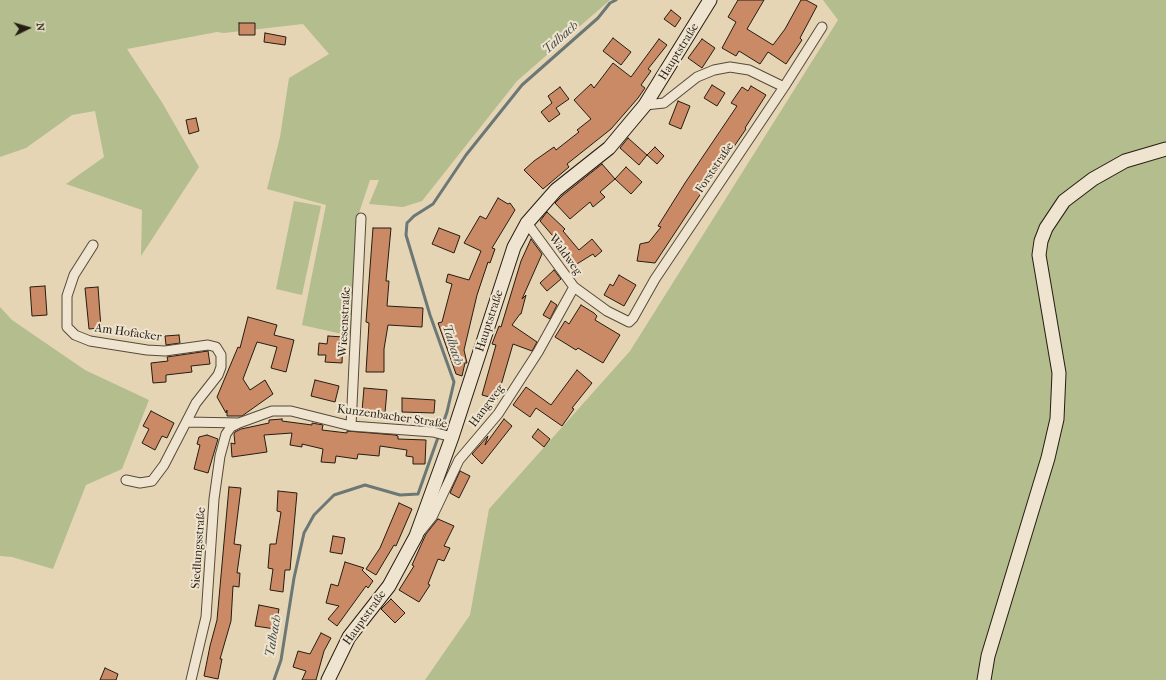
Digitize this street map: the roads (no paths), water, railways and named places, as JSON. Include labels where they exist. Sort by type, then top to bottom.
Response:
[{"type":"main road","name":"Hauptstraße","points":[[328,680],[349,638],[388,586],[416,536],[448,436],[510,258],[527,223],[556,190],[609,148],[645,106],[710,0]]},
{"type":"main road","points":[[984,680],[988,656],[1048,458],[1057,419],[1059,373],[1039,255],[1041,241],[1046,228],[1064,201],[1093,180],[1125,161],[1166,149]]},
{"type":"street","name":"Forststraße","points":[[629,322],[633,318],[655,279],[784,87],[822,27]]},
{"type":"street","points":[[645,106],[664,103],[697,76],[714,70],[730,67],[749,70],[784,87]]},
{"type":"street","name":"Wiesenstraße","points":[[351,426],[361,218]]},
{"type":"street","name":"Waldweg","points":[[527,223],[574,287],[607,311],[629,322]]},
{"type":"street","name":"Am Hofacker","points":[[93,245],[74,275],[67,296],[67,326],[75,335],[90,341],[147,350],[165,351],[208,345],[216,347],[221,356],[221,367],[218,376],[196,403],[164,465],[152,481],[140,483],[126,480]]},
{"type":"street","name":"Hangweg","points":[[416,536],[432,517],[458,460],[498,414],[538,352],[574,287]]},
{"type":"street","name":"Kunzenbacher Straße","points":[[187,422],[239,423],[272,411],[291,410],[351,426],[433,432],[448,436]]},
{"type":"street","name":"Siedlungsstraße","points":[[191,680],[206,617],[214,499],[220,456],[226,434],[231,427],[239,423]]},
{"type":"waterway","name":"Talbach","points":[[274,680],[281,660],[294,578],[304,533],[314,515],[334,495],[365,485],[400,495],[418,494],[447,412],[454,382],[430,315],[406,235],[407,223],[414,216],[433,204],[466,155],[522,85],[598,18],[610,3],[616,0]]}]
